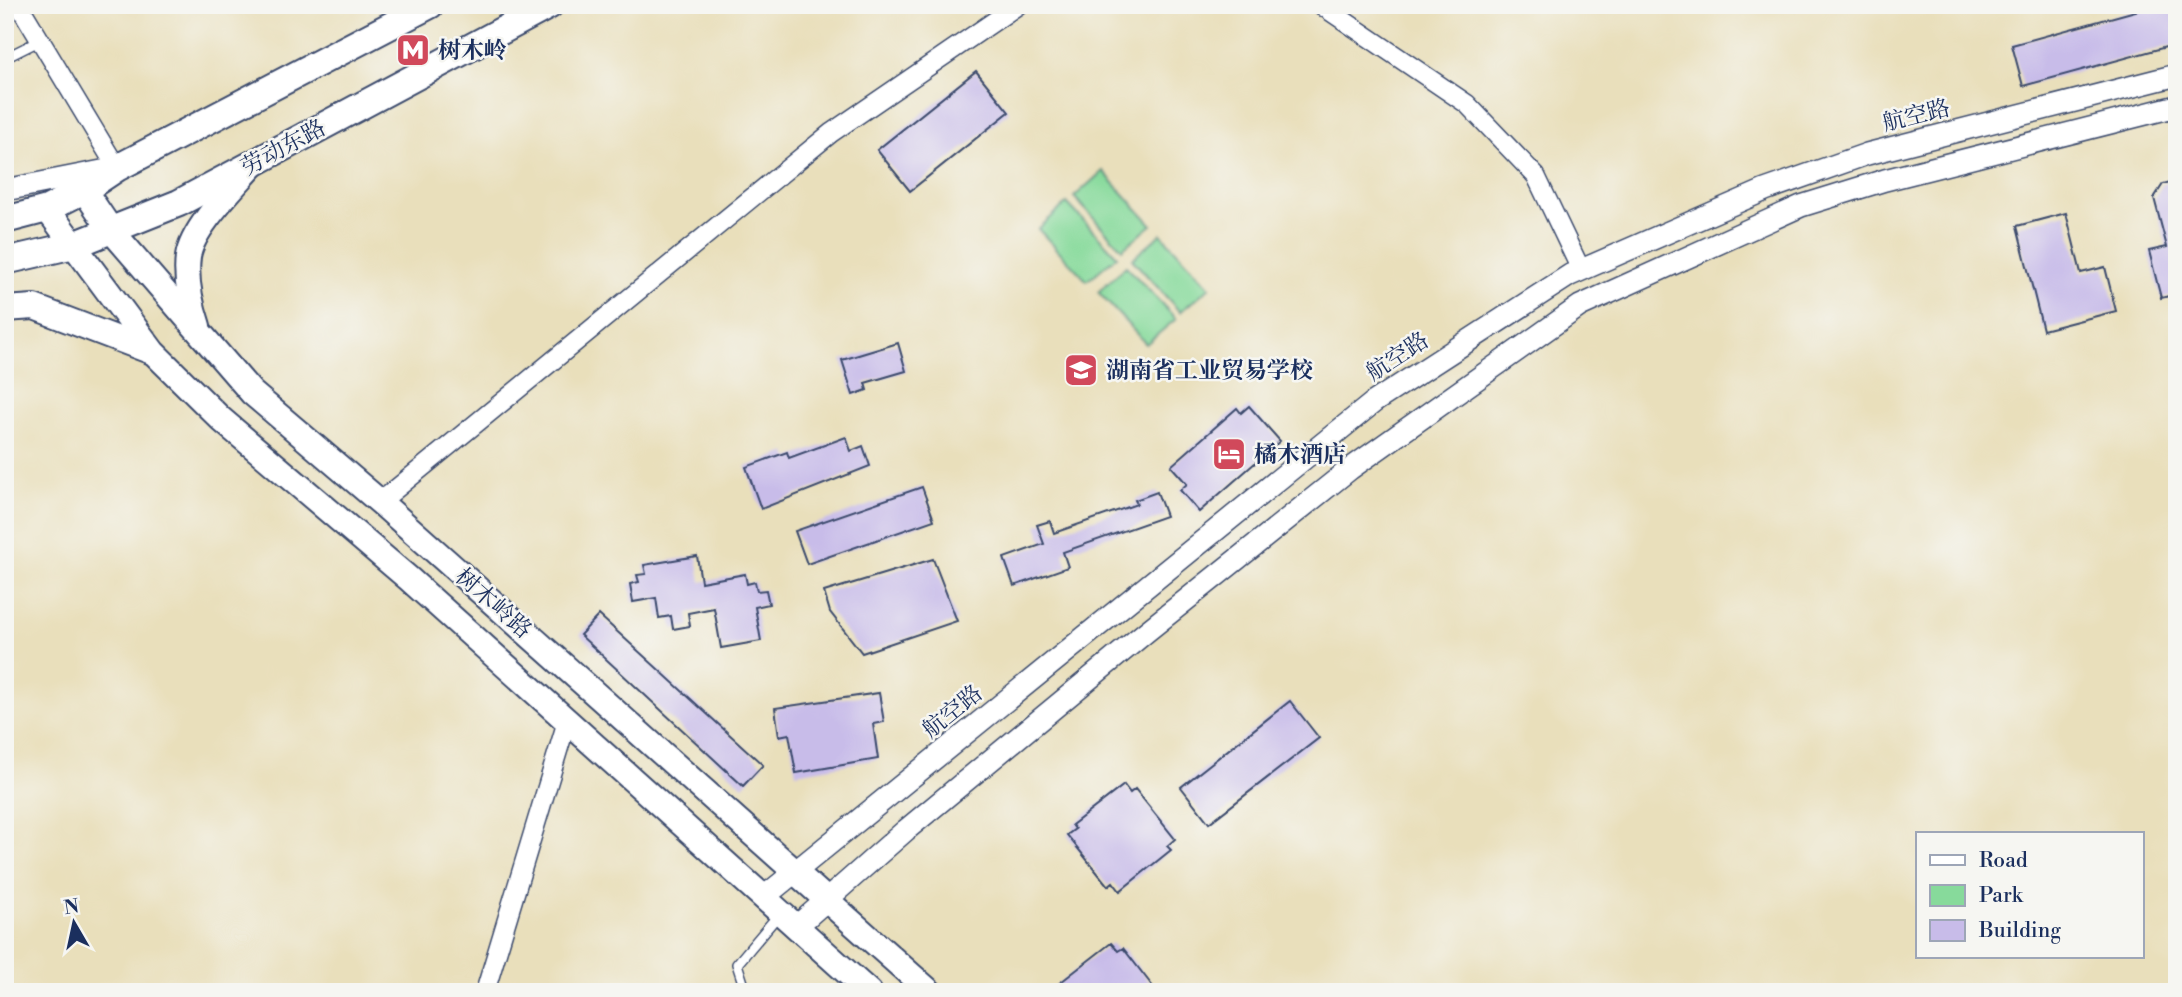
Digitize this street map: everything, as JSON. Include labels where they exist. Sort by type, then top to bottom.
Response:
[{"type":"main road","points":[[5,220],[47,209],[84,190],[117,168],[430,5]]},
{"type":"main road","name":"劳动东路","points":[[5,261],[74,245],[179,203],[550,5]]},
{"type":"main road","points":[[201,337],[189,301],[188,256],[204,222],[255,162]]},
{"type":"main road","name":"树木岭路","points":[[84,190],[111,230],[252,393],[380,502],[930,992]]},
{"type":"main road","name":"树木岭路","points":[[47,209],[153,352],[222,420],[408,578],[869,992]]},
{"type":"main road","points":[[5,309],[34,307],[153,352]]},
{"type":"street","points":[[5,190],[117,168],[19,5]]},
{"type":"street","points":[[380,502],[831,133],[1018,5]]},
{"type":"street","points":[[1321,5],[1467,104],[1536,176],[1576,272],[1580,306]]},
{"type":"street","name":"航空路","points":[[781,912],[797,871],[1374,402],[1576,272],[1765,190],[1867,154],[2177,75]]},
{"type":"street","points":[[781,912],[829,900],[906,830],[1146,632],[1350,470],[1580,306],[1801,206],[1885,180],[2177,106]]},
{"type":"street","points":[[1867,154],[1885,180]]},
{"type":"street","points":[[485,992],[567,721]]},
{"type":"lane","points":[[5,58],[39,41]]},
{"type":"lane","points":[[746,992],[737,964],[781,912]]},
{"type":"green space","points":[[1103,171],[1152,225],[1122,249],[1074,197]]},
{"type":"green space","points":[[1067,203],[1117,256],[1087,281],[1038,229]]},
{"type":"green space","points":[[1161,234],[1210,287],[1180,312],[1132,259]]},
{"type":"green space","points":[[1126,266],[1176,319],[1146,344],[1098,292]]},
{"type":"building","points":[[2157,5],[2177,5],[2177,44],[2023,86],[2012,45]]},
{"type":"building","points":[[976,71],[1009,112],[910,191],[877,150]]},
{"type":"building","points":[[2177,180],[2177,294],[2161,298],[2149,251],[2167,247],[2154,198],[2163,184]]},
{"type":"building","points":[[2066,213],[2081,273],[2105,267],[2116,311],[2043,330],[2017,226]]},
{"type":"building","points":[[898,343],[906,371],[865,383],[867,390],[853,395],[842,360]]},
{"type":"building","points":[[1249,406],[1280,441],[1199,512],[1180,490],[1187,484],[1171,466],[1237,408],[1241,413]]},
{"type":"building","points":[[846,437],[851,451],[863,446],[870,466],[761,509],[746,467],[787,452],[789,458]]},
{"type":"building","points":[[922,487],[934,520],[807,564],[795,531]]},
{"type":"building","points":[[1157,492],[1166,516],[1063,552],[1068,567],[1014,586],[1004,558],[1044,544],[1037,525],[1050,521],[1054,533],[1137,504],[1135,500]]},
{"type":"building","points":[[697,556],[701,582],[745,574],[747,584],[755,582],[757,591],[766,590],[769,604],[755,607],[761,641],[721,648],[714,608],[688,613],[690,626],[673,629],[671,616],[659,618],[656,598],[633,602],[630,584],[639,582],[637,575],[646,574],[644,565]]},
{"type":"building","points":[[933,559],[957,621],[862,653],[830,612],[824,592]]},
{"type":"building","points":[[599,615],[763,765],[743,786],[580,635]]},
{"type":"building","points":[[879,693],[884,722],[873,724],[878,759],[796,773],[789,734],[779,736],[775,708]]},
{"type":"building","points":[[1290,701],[1319,738],[1209,823],[1181,787]]},
{"type":"building","points":[[1124,785],[1130,793],[1135,789],[1175,839],[1167,846],[1171,850],[1120,891],[1113,882],[1108,886],[1067,835],[1075,829],[1072,825]]},
{"type":"building","points":[[1111,943],[1118,951],[1123,948],[1157,992],[1048,992]]},
{"type":"place","name":"树木岭","points":[[413,50]]},
{"type":"place","name":"湖南省工业贸易学校","points":[[1081,370]]},
{"type":"place","name":"橘木酒店","points":[[1229,454]]}]
